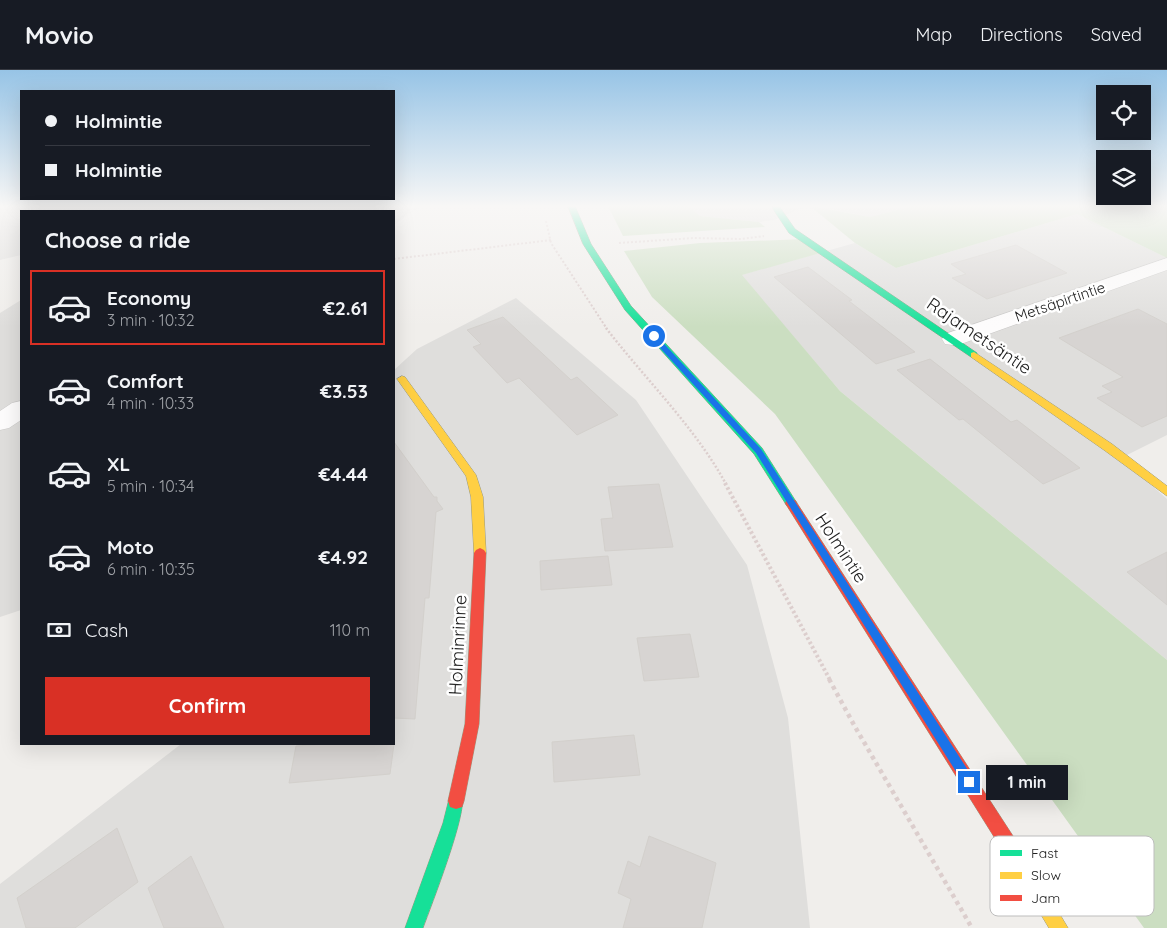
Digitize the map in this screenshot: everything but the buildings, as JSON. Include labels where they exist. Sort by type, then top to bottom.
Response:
[{"type":"street","name":"Holmintie","points":[[588,246],[628,308],[758,451],[1004,836]]},
{"type":"street","name":"Rajametsäntie","points":[[814,246],[953,339],[1108,447],[1167,492]]},
{"type":"street","name":"Metsäpirtintie","points":[[953,339],[1167,264]]},
{"type":"street","name":"Holminrinne","points":[[402,379],[471,475],[477,497],[480,548],[472,724],[451,823],[414,928]]},
{"type":"street","points":[[0,422],[20,410]]},
{"type":"street","name":"Holmintie","points":[[1052,916],[1059,928]]},
{"type":"path","points":[[395,259],[507,246]]},
{"type":"path","points":[[554,246],[596,315],[636,367],[684,420],[718,470],[854,725],[972,928]]},
{"type":"shaded area","points":[[0,246],[20,246],[20,255],[0,260]]},
{"type":"shaded area","points":[[844,246],[860,246],[896,268],[970,246],[1143,246],[1167,258],[1167,435],[1121,458],[1167,499],[1167,660],[840,391],[741,275]]},
{"type":"shaded area","points":[[516,298],[636,400],[747,565],[788,718],[810,928],[0,928],[0,884],[180,745],[395,745],[395,369],[417,349]]},
{"type":"shaded area","points":[[20,301],[20,610],[0,617],[0,313]]},
{"type":"green space","points":[[671,246],[815,246],[824,252],[742,275],[840,391],[1167,660],[1167,928],[1144,928],[1135,916],[1154,916],[1154,836],[1078,836],[775,414],[652,297],[624,251]]},
{"type":"green space","points":[[860,246],[970,246],[896,268]]},
{"type":"green space","points":[[1143,246],[1167,246],[1167,258]]},
{"type":"traffic: fast","points":[[588,246],[628,308],[758,451],[791,503]]},
{"type":"traffic: fast","points":[[814,246],[974,355]]},
{"type":"traffic: fast","points":[[414,928],[451,823],[456,801]]},
{"type":"traffic: slow","points":[[974,355],[1108,447],[1167,492]]},
{"type":"traffic: slow","points":[[402,379],[471,475],[477,497],[480,553]]},
{"type":"traffic: slow","points":[[1052,916],[1059,928]]},
{"type":"traffic: jam","points":[[791,503],[1003,836]]},
{"type":"traffic: jam","points":[[456,801],[472,724],[480,553]]},
{"type":"route","points":[[654,336],[758,451],[969,782]]}]
